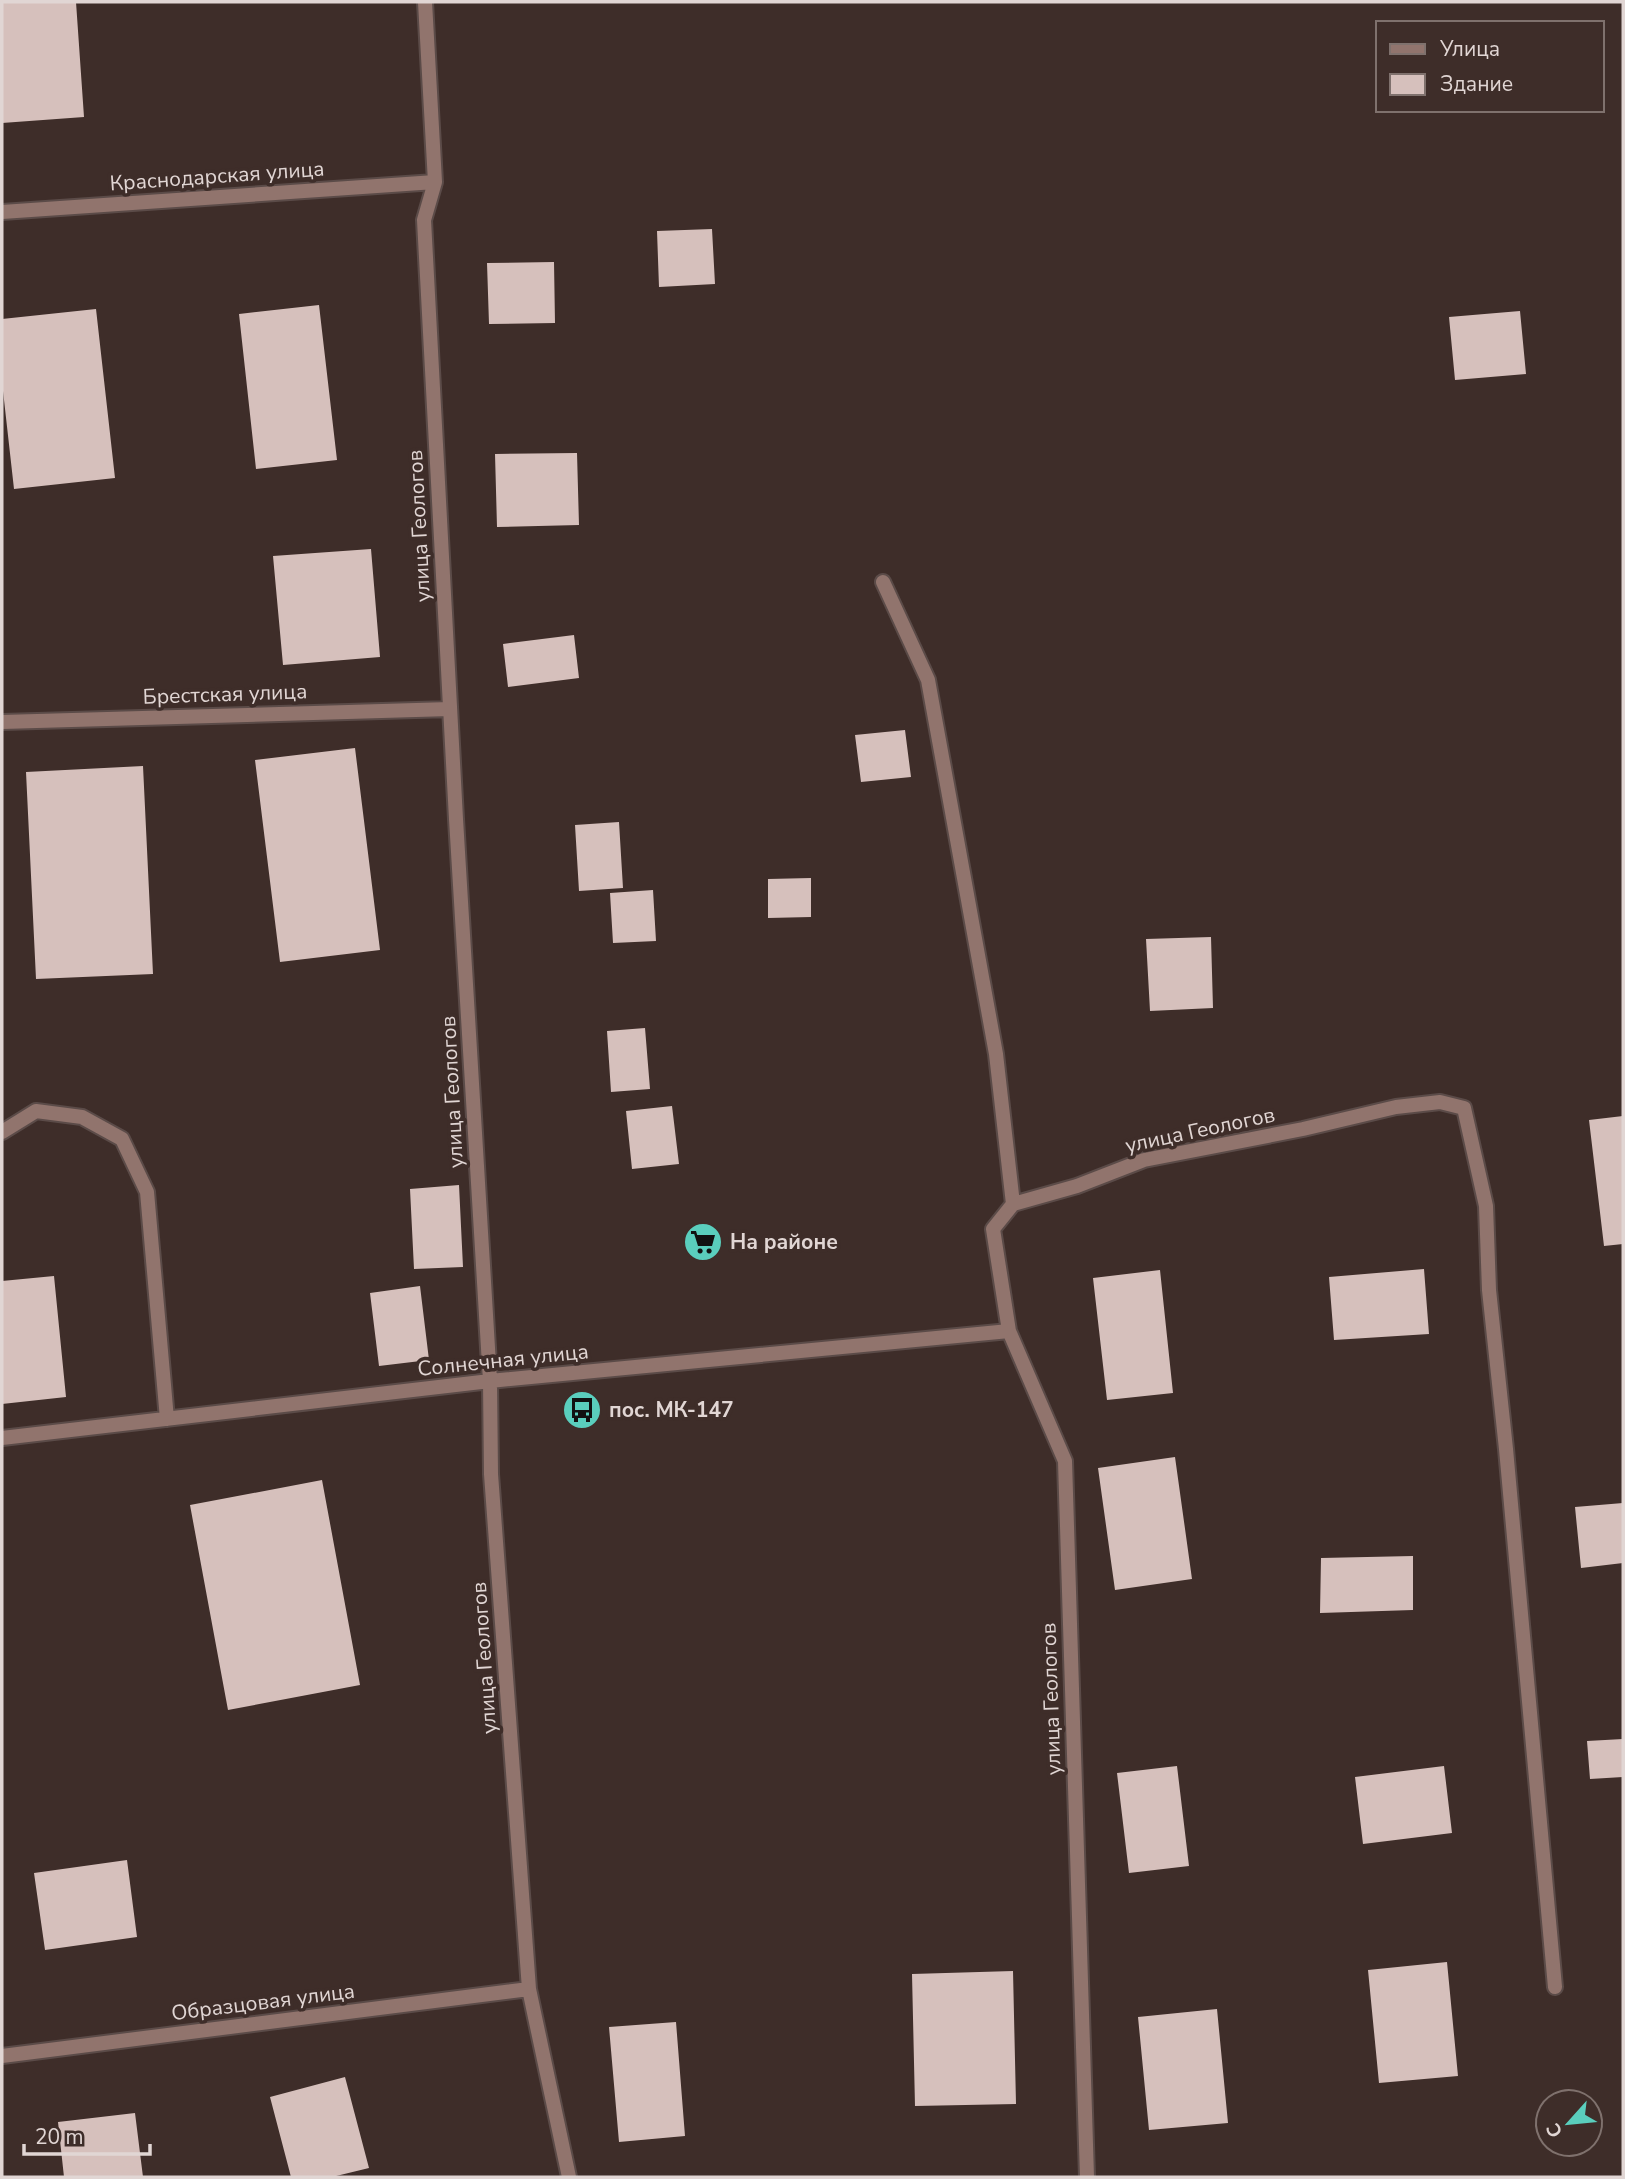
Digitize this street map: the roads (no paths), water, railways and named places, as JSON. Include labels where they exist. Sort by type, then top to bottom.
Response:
[{"type":"street","name":"улица Геологов","points":[[425,2],[435,182],[424,220],[490,1381],[491,1474],[529,1989],[569,2177]]},
{"type":"street","name":"Краснодарская улица","points":[[2,212],[435,182]]},
{"type":"street","points":[[883,582],[928,680],[996,1054],[1013,1204]]},
{"type":"street","name":"Брестская улица","points":[[2,722],[450,709]]},
{"type":"street","name":"улица Геологов","points":[[1087,2177],[1065,1461],[1009,1331],[993,1229],[1013,1204],[1077,1186],[1144,1160],[1303,1129],[1396,1107],[1440,1102],[1464,1108],[1486,1206],[1489,1290],[1555,1987]]},
{"type":"street","points":[[2,1132],[36,1111],[82,1117],[122,1139],[146,1192],[167,1419]]},
{"type":"street","name":"Солнечная улица","points":[[2,1438],[490,1381],[1009,1331]]},
{"type":"street","name":"Образцовая улица","points":[[2,2056],[529,1989]]},
{"type":"place","name":"На районе","points":[[703,1242]]},
{"type":"place","name":"пос. МК-147","points":[[582,1410]]}]
